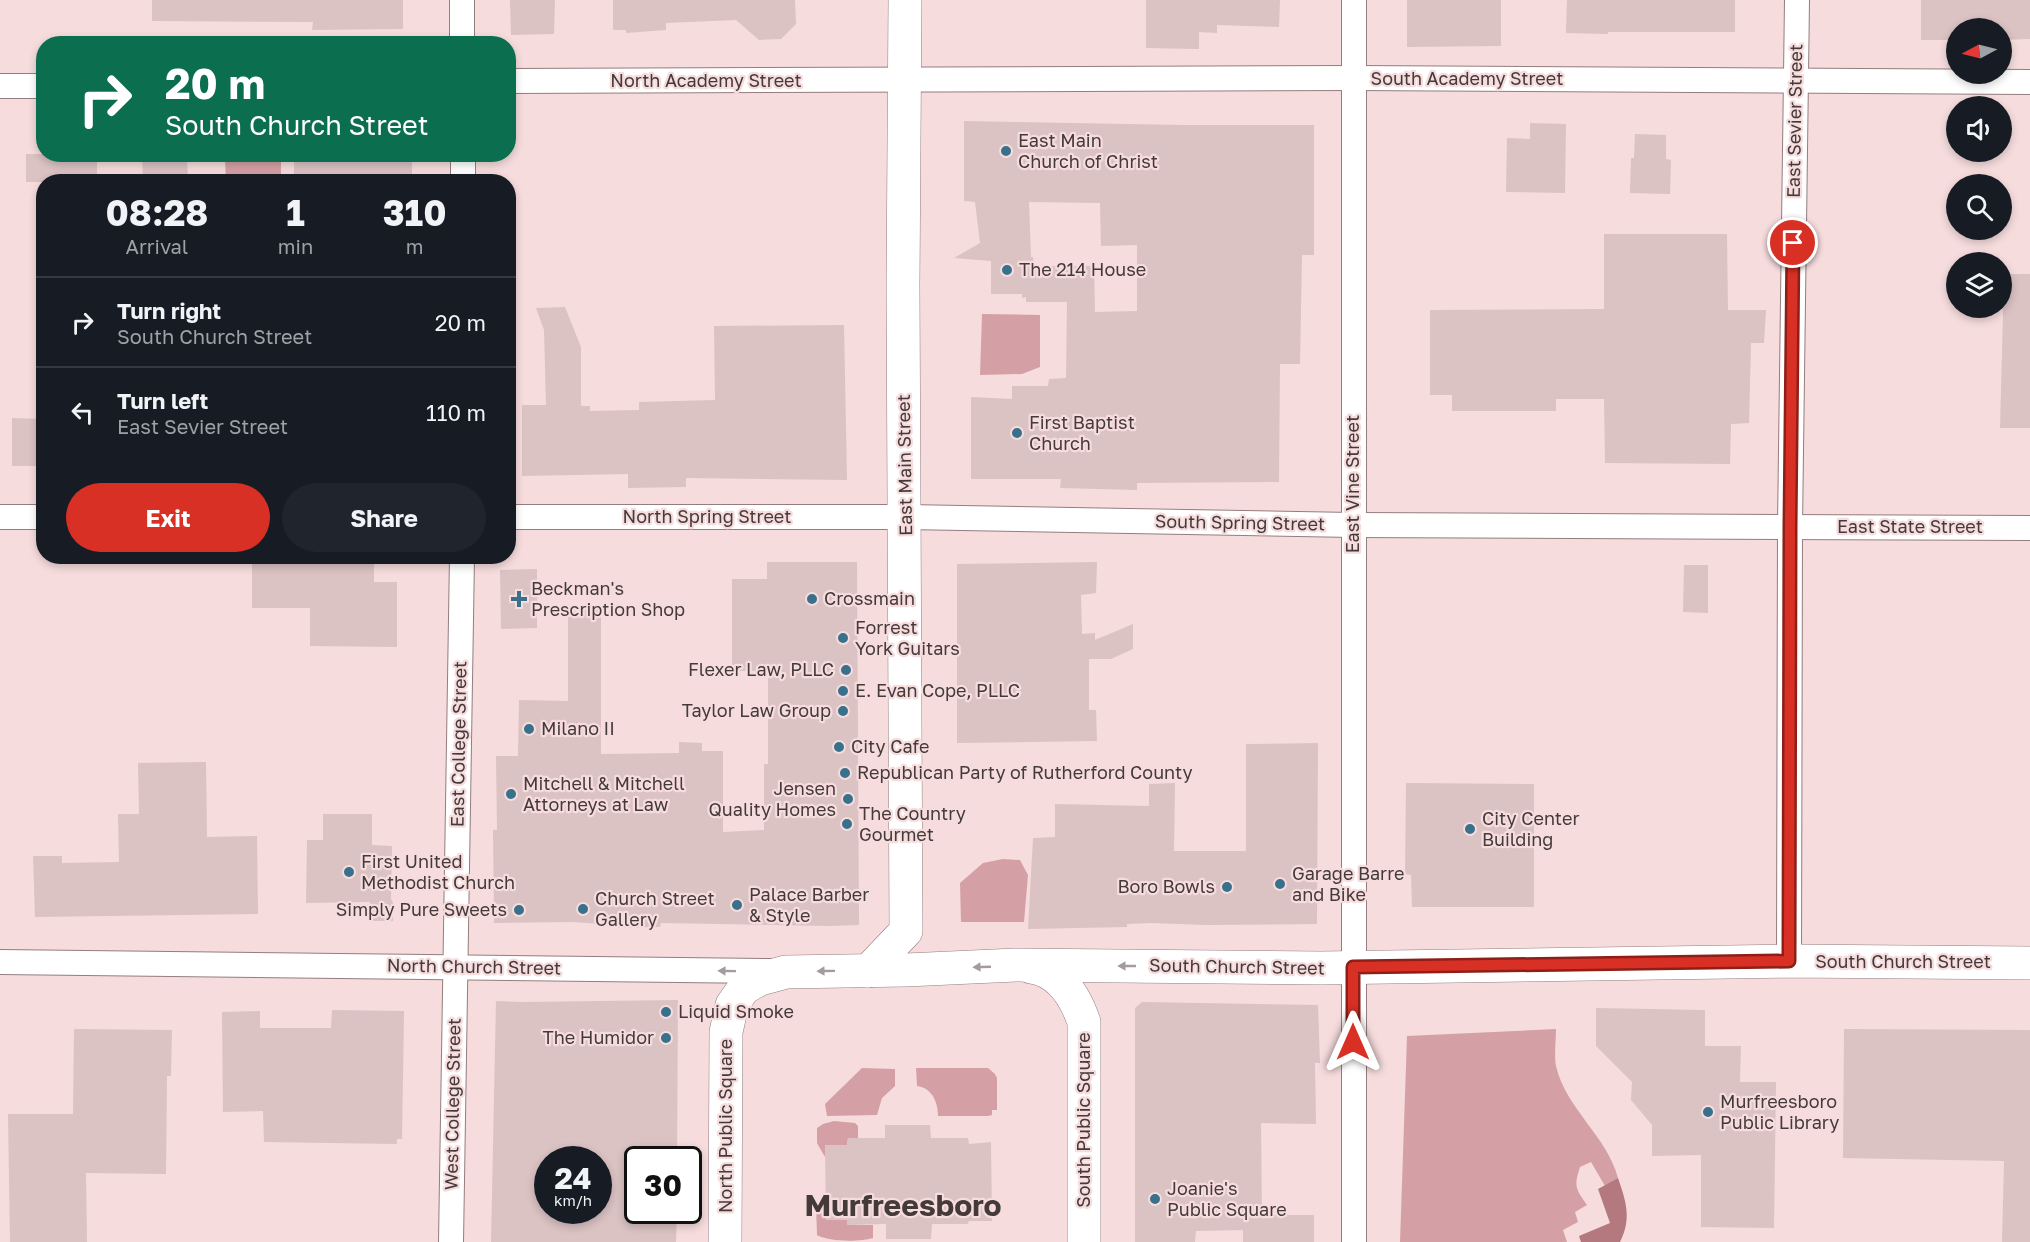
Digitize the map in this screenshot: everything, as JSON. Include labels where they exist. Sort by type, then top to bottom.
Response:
[{"type":"street","points":[[462,0],[462,36]]},
{"type":"street","name":"East Main Street","points":[[905,0],[903,298],[906,517],[906,930]]},
{"type":"street","name":"East Vine Street","points":[[1354,0],[1354,1242]]},
{"type":"street","name":"East Sevier Street","points":[[1789,961],[1790,526],[1797,0]]},
{"type":"street","name":"South Academy Street","points":[[904,81],[1354,78],[2030,82]]},
{"type":"street","name":"North Academy Street","points":[[516,81],[904,81]]},
{"type":"street","points":[[0,86],[36,86]]},
{"type":"street","points":[[0,517],[36,517]]},
{"type":"street","name":"North Spring Street","points":[[516,517],[906,517]]},
{"type":"street","name":"South Spring Street","points":[[906,517],[1353,525],[1790,526]]},
{"type":"street","name":"East State Street","points":[[1790,526],[2030,528]]},
{"type":"street","name":"East College Street","points":[[455,967],[462,564]]},
{"type":"street","points":[[868,970],[906,930],[948,968]]},
{"type":"street","name":"South Church Street","points":[[948,968],[1016,966],[1353,967],[1789,961],[2030,963]]},
{"type":"street","name":"North Church Street","points":[[0,962],[786,972],[948,968]]},
{"type":"street","name":"South Public Square","points":[[1016,966],[1041,969],[1068,988],[1077,1002],[1084,1022],[1084,1242]]},
{"type":"street","name":"West College Street","points":[[451,1242],[455,967]]},
{"type":"street","name":"North Public Square","points":[[725,1242],[726,1032],[732,1005],[744,988],[760,979],[786,972]]},
{"type":"shaded area","points":[[225,162],[281,162],[281,174],[226,174]]},
{"type":"shaded area","points":[[982,314],[1040,315],[1040,367],[1022,374],[980,375]]},
{"type":"shaded area","points":[[1003,859],[1020,860],[1028,875],[1024,922],[961,922],[960,883],[983,863]]},
{"type":"shaded area","points":[[1556,1029],[1555,1062],[1561,1081],[1568,1096],[1605,1149],[1618,1178],[1605,1186],[1591,1162],[1580,1167],[1577,1187],[1587,1205],[1575,1212],[1578,1222],[1563,1230],[1567,1242],[1400,1242],[1407,1036]]},
{"type":"shaded area","points":[[862,1068],[895,1069],[895,1086],[882,1098],[877,1115],[827,1116],[825,1104]]},
{"type":"shaded area","points":[[916,1068],[988,1068],[997,1078],[997,1110],[992,1110],[992,1115],[988,1116],[938,1116],[933,1096],[927,1090],[917,1086]]},
{"type":"shaded area","points":[[834,1121],[855,1123],[858,1126],[858,1138],[848,1138],[847,1145],[825,1145],[825,1157],[817,1143],[817,1128]]},
{"type":"shaded area","points":[[1618,1178],[1627,1210],[1626,1226],[1620,1242],[1581,1242],[1579,1236],[1610,1223],[1598,1189]]},
{"type":"shaded area","points":[[826,1199],[826,1220],[847,1220],[848,1225],[873,1225],[873,1238],[845,1241],[817,1235],[816,1205]]},
{"type":"building","points":[[152,0],[403,0],[403,29],[312,30],[313,22],[152,21]]},
{"type":"building","points":[[510,0],[555,0],[554,34],[511,35]]},
{"type":"building","points":[[613,0],[795,0],[796,24],[781,39],[759,40],[736,20],[666,23],[666,30],[626,33],[626,30],[613,30]]},
{"type":"building","points":[[1146,0],[1280,0],[1279,27],[1217,25],[1217,33],[1199,32],[1199,49],[1146,48]]},
{"type":"building","points":[[1407,0],[1501,0],[1501,46],[1407,47]]},
{"type":"building","points":[[1567,0],[1735,0],[1735,32],[1566,33]]},
{"type":"building","points":[[1921,0],[2030,0],[2030,39],[2012,40],[2012,18],[1946,18],[1946,40],[1921,40]]},
{"type":"building","points":[[964,121],[1314,125],[1314,255],[1302,255],[1300,364],[1280,364],[1279,482],[1137,483],[1137,490],[1060,488],[1061,479],[971,479],[971,397],[1012,399],[1012,386],[1048,386],[1049,379],[1066,378],[1067,302],[1026,302],[1026,297],[1022,298],[1022,294],[991,294],[991,261],[954,258],[980,243],[975,202],[964,201]],"holes":[[[1029,202],[1100,203],[1101,246],[1137,245],[1137,311],[1095,312],[1094,266],[1034,266],[1033,257],[1031,257]]]},
{"type":"building","points":[[1530,123],[1566,124],[1565,193],[1506,192],[1507,138],[1530,139]]},
{"type":"building","points":[[1635,134],[1666,135],[1666,159],[1671,160],[1670,194],[1630,193],[1631,158],[1634,158]]},
{"type":"building","points":[[26,154],[36,154],[36,162],[97,162],[97,174],[36,174],[36,182],[26,182]]},
{"type":"building","points":[[142,162],[187,162],[188,174],[143,174]]},
{"type":"building","points":[[294,162],[412,162],[412,174],[294,174]]},
{"type":"building","points":[[1604,234],[1727,234],[1728,310],[1766,310],[1764,343],[1751,343],[1749,423],[1731,424],[1730,464],[1605,463],[1604,399],[1556,399],[1556,411],[1452,411],[1452,395],[1430,395],[1430,310],[1604,309]]},
{"type":"building","points":[[2012,274],[2030,274],[2030,428],[2000,428],[2003,318],[2012,318]]},
{"type":"building","points":[[565,307],[581,347],[581,406],[590,406],[590,411],[639,410],[639,402],[715,400],[714,326],[844,325],[847,480],[686,478],[686,487],[628,488],[628,474],[522,476],[522,405],[546,405],[544,330],[536,308]]},
{"type":"building","points":[[12,418],[36,419],[36,466],[12,466]]},
{"type":"building","points":[[767,562],[857,562],[859,925],[661,923],[660,927],[617,928],[617,925],[572,922],[494,923],[493,830],[497,830],[496,756],[518,756],[519,700],[568,701],[568,611],[601,609],[601,754],[679,753],[679,742],[702,743],[702,751],[723,751],[723,832],[764,830],[764,764],[768,764],[768,671],[732,671],[732,579],[767,579]]},
{"type":"building","points":[[1097,562],[1096,593],[1081,595],[1082,634],[1095,633],[1095,640],[1133,624],[1133,649],[1111,659],[1089,659],[1089,710],[1096,710],[1097,741],[957,743],[957,564]]},
{"type":"building","points":[[252,564],[374,564],[374,582],[397,582],[397,647],[310,646],[310,608],[252,608]]},
{"type":"building","points":[[1684,565],[1708,565],[1708,613],[1683,612]]},
{"type":"building","name":"Beckman's Prescription Shop","points":[[537,569],[537,628],[501,629],[500,570]]},
{"type":"building","points":[[1318,743],[1317,924],[1151,923],[1127,924],[1127,927],[1028,929],[1033,838],[1055,837],[1055,804],[1149,806],[1149,784],[1175,783],[1174,851],[1246,851],[1246,744]]},
{"type":"building","points":[[206,762],[207,837],[257,836],[258,914],[35,917],[33,856],[62,856],[62,863],[119,862],[118,814],[139,814],[138,763]]},
{"type":"building","name":"City Center Building","points":[[1406,783],[1534,784],[1534,907],[1412,907],[1411,875],[1405,874]]},
{"type":"building","name":"First United Methodist Church","points":[[323,814],[372,814],[372,845],[392,846],[393,921],[370,921],[370,902],[306,903],[307,840],[323,840]]},
{"type":"building","points":[[678,1000],[677,1146],[624,1146],[624,1224],[677,1224],[676,1242],[491,1242],[496,1001]]},
{"type":"building","points":[[1142,1002],[1318,1005],[1320,1063],[1315,1063],[1316,1124],[1261,1123],[1262,1215],[1314,1215],[1314,1242],[1243,1242],[1243,1230],[1196,1231],[1195,1242],[1135,1242],[1135,1008]]},
{"type":"building","name":"Murfreesboro Public Library","points":[[1596,1008],[1705,1010],[1705,1046],[1741,1046],[1740,1082],[1776,1082],[1774,1228],[1701,1227],[1701,1155],[1652,1156],[1652,1125],[1631,1100],[1632,1082],[1596,1046]]},
{"type":"building","points":[[332,1010],[404,1011],[402,1139],[397,1139],[397,1144],[264,1142],[263,1111],[223,1112],[222,1012],[260,1011],[260,1028],[331,1028]]},
{"type":"building","points":[[74,1029],[172,1030],[171,1076],[167,1076],[166,1174],[86,1173],[87,1242],[10,1242],[8,1114],[73,1114]]},
{"type":"building","points":[[1844,1029],[2030,1030],[2030,1242],[2002,1242],[2004,1161],[1843,1158]]},
{"type":"building","points":[[885,1125],[930,1125],[931,1138],[968,1138],[969,1144],[991,1142],[992,1221],[932,1224],[931,1239],[886,1239],[886,1224],[847,1225],[847,1220],[826,1220],[825,1145],[847,1145],[848,1138],[885,1138]]},
{"type":"place","name":"East Main Church of Christ","points":[[1006,151]]},
{"type":"place","name":"The 214 House","points":[[1007,270]]},
{"type":"place","name":"First Baptist Church","points":[[1017,433]]},
{"type":"place","name":"Beckman's Prescription Shop","points":[[519,599]]},
{"type":"place","name":"Crossmain","points":[[812,599]]},
{"type":"place","name":"Forrest York Guitars","points":[[843,638]]},
{"type":"place","name":"Flexer Law, PLLC","points":[[846,670]]},
{"type":"place","name":"E. Evan Cope, PLLC","points":[[843,691]]},
{"type":"place","name":"Taylor Law Group","points":[[843,711]]},
{"type":"place","name":"Milano II","points":[[529,729]]},
{"type":"place","name":"City Cafe","points":[[839,747]]},
{"type":"place","name":"Republican Party of Rutherford County","points":[[845,773]]},
{"type":"place","name":"Mitchell & Mitchell Attorneys at Law","points":[[511,794]]},
{"type":"place","name":"Jensen Quality Homes","points":[[848,799]]},
{"type":"place","name":"The Country Gourmet","points":[[847,824]]},
{"type":"place","name":"City Center Building","points":[[1470,829]]},
{"type":"place","name":"First United Methodist Church","points":[[349,872]]},
{"type":"place","name":"Garage Barre and Bike","points":[[1280,884]]},
{"type":"place","name":"Boro Bowls","points":[[1227,887]]},
{"type":"place","name":"Palace Barber & Style","points":[[737,905]]},
{"type":"place","name":"Church Street Gallery","points":[[583,909]]},
{"type":"place","name":"Simply Pure Sweets","points":[[519,910]]},
{"type":"place","name":"Liquid Smoke","points":[[666,1012]]},
{"type":"place","name":"The Humidor","points":[[666,1038]]},
{"type":"place","name":"Murfreesboro Public Library","points":[[1708,1112]]},
{"type":"place","name":"Joanie's Public Square","points":[[1155,1199]]},
{"type":"district","name":"Murfreesboro","points":[[903,1206]]},
{"type":"route","points":[[1353,1042],[1353,967],[1789,961],[1793,243]]}]
